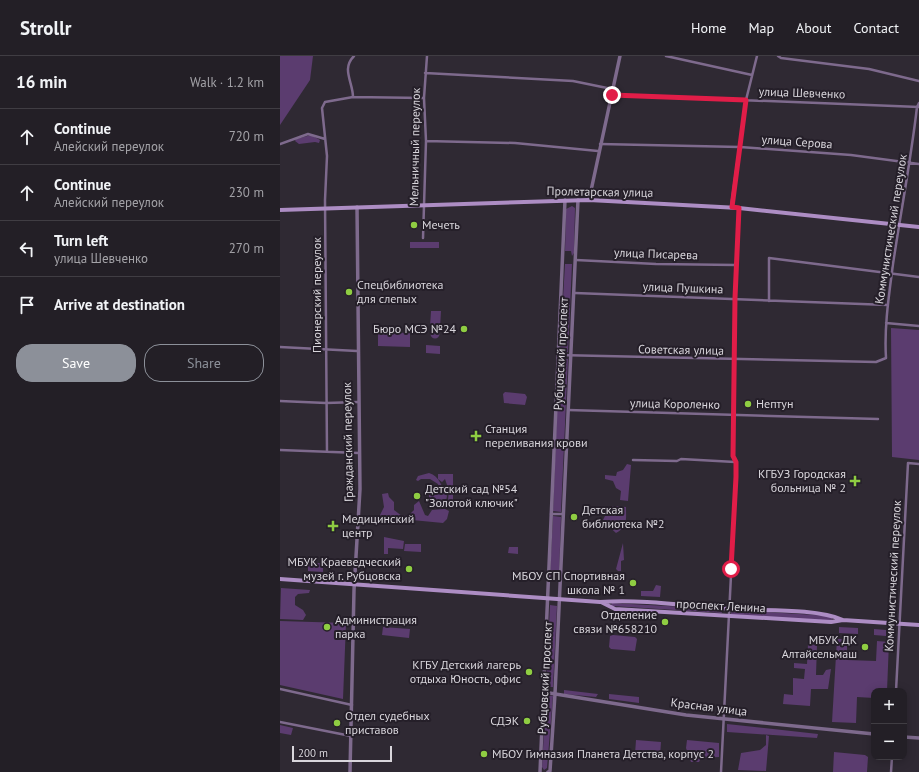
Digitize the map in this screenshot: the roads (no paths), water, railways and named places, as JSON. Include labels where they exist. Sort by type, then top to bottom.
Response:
[{"type":"main road","name":"Пролетарская улица","points":[[280,210],[325,207],[589,200],[732,207],[919,227]]},
{"type":"main road","name":"проспект Ленина","points":[[280,579],[600,602],[610,601],[833,616],[843,620]]},
{"type":"main road","points":[[610,601],[610,608]]},
{"type":"main road","name":"проспект Ленина","points":[[600,602],[610,608],[832,622],[843,620],[919,625]]},
{"type":"main road","points":[[832,622],[833,616]]},
{"type":"street","points":[[354,56],[348,62],[348,79],[353,87],[353,96],[424,98]]},
{"type":"street","name":"Мельничный переулок","points":[[423,238],[426,140],[424,98],[427,56]]},
{"type":"street","points":[[589,200],[598,151],[620,56]]},
{"type":"street","points":[[666,56],[752,75]]},
{"type":"street","points":[[732,207],[746,100],[757,56]]},
{"type":"street","points":[[778,56],[780,58],[869,69],[919,81]]},
{"type":"street","points":[[425,73],[573,81],[612,89]]},
{"type":"street","name":"улица Шевченко","points":[[612,95],[918,107]]},
{"type":"street","name":"Пионерский переулок","points":[[327,452],[325,207],[327,156],[322,108],[325,102],[353,96]]},
{"type":"street","name":"Коммунистический переулок","points":[[886,358],[886,323],[892,275],[899,224],[911,162],[919,103]]},
{"type":"street","points":[[280,144],[308,134],[325,139]]},
{"type":"street","points":[[426,140],[514,142],[598,151]]},
{"type":"street","name":"улица Серова","points":[[600,144],[740,147],[851,155],[919,164]]},
{"type":"street","name":"Рубцовский проспект","points":[[540,772],[565,200]]},
{"type":"street","name":"Рубцовский проспект","points":[[548,772],[550,771],[555,694],[567,410],[578,200]]},
{"type":"street","name":"Гражданский переулок","points":[[350,772],[354,584],[359,506],[357,207]]},
{"type":"street","points":[[722,772],[723,719],[736,462],[733,456],[735,298],[739,208]]},
{"type":"street","points":[[769,300],[770,258],[884,272],[892,275],[919,277]]},
{"type":"street","name":"улица Писарева","points":[[576,260],[656,264],[736,265]]},
{"type":"street","name":"улица Пушкина","points":[[574,293],[735,298],[888,306]]},
{"type":"street","points":[[886,323],[919,326]]},
{"type":"street","points":[[280,347],[357,351]]},
{"type":"street","name":"Советская улица","points":[[558,355],[876,362],[886,358]]},
{"type":"street","points":[[280,401],[326,403],[358,402]]},
{"type":"street","name":"улица Короленко","points":[[567,410],[878,419]]},
{"type":"street","points":[[280,450],[359,453]]},
{"type":"street","points":[[633,460],[677,462],[681,459],[736,462]]},
{"type":"street","name":"Коммунистический переулок","points":[[896,688],[908,463],[919,464]]},
{"type":"street","points":[[551,514],[563,514]]},
{"type":"street","points":[[280,689],[352,705]]},
{"type":"street","name":"Красная улица","points":[[543,692],[686,715],[871,734]]},
{"type":"street","points":[[280,722],[351,736]]},
{"type":"street","points":[[907,737],[919,738]]},
{"type":"street","points":[[891,772],[892,760]]},
{"type":"place","name":"Мечеть","points":[[414,225]]},
{"type":"place","name":"Спецбиблиотека для слепых","points":[[349,292]]},
{"type":"place","name":"Бюро МСЭ №24","points":[[464,329]]},
{"type":"place","name":"Нептун","points":[[748,404]]},
{"type":"place","name":"Станция переливания крови","points":[[476,436]]},
{"type":"place","name":"КГБУЗ Городская больница № 2","points":[[855,481]]},
{"type":"place","name":"Детский сад №54 \"Золотой ключик\"","points":[[417,496]]},
{"type":"place","name":"Детская библиотека №2","points":[[574,517]]},
{"type":"place","name":"Медицинский центр","points":[[333,526]]},
{"type":"place","name":"МБУК Краеведческий музей г. Рубцовска","points":[[409,569]]},
{"type":"place","name":"МБОУ СП Спортивная школа № 1","points":[[633,583]]},
{"type":"place","name":"Отделение связи №658210","points":[[665,622]]},
{"type":"place","name":"Администрация парка","points":[[327,627]]},
{"type":"place","name":"МБУК ДК Алтайсельмаш","points":[[865,647]]},
{"type":"place","name":"КГБУ Детский лагерь отдыха Юность, офис","points":[[529,672]]},
{"type":"place","name":"СДЭК","points":[[527,721]]},
{"type":"place","name":"Отдел судебных приставов","points":[[337,723]]},
{"type":"place","name":"МБОУ Гимназия Планета Детства, корпус 2","points":[[484,754]]}]
